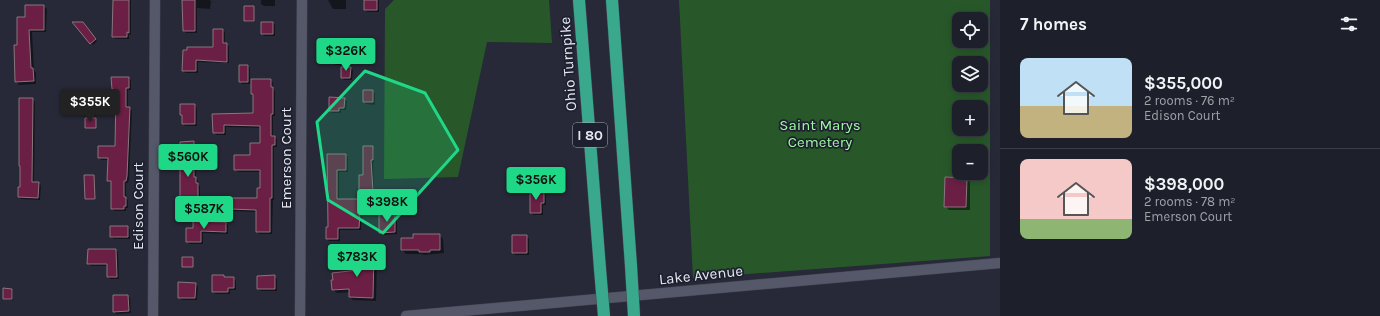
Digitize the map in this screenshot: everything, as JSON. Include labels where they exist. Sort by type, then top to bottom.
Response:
[{"type":"highway","name":"Ohio Turnpike","points":[[580,0],[604,316]]},
{"type":"highway","name":"I 80","points":[[612,0],[634,316]]},
{"type":"street","name":"Edison Court","points":[[153,316],[154,0]]},
{"type":"street","name":"Emerson Court","points":[[300,316],[302,0]]},
{"type":"street","name":"Lake Avenue","points":[[406,316],[1000,263]]},
{"type":"highlighted area","points":[[365,71],[425,93],[458,150],[383,233],[328,200],[317,122]]},
{"type":"green space","points":[[394,0],[549,0],[552,43],[487,42],[458,177],[384,179],[385,9]]},
{"type":"green space","name":"Saint Marys Cemetery","points":[[679,0],[990,0],[990,256],[693,278]]},
{"type":"building","points":[[113,0],[129,0],[129,33],[127,32],[127,37],[112,37]]},
{"type":"building","points":[[182,0],[195,0],[195,31],[183,31]]},
{"type":"building","points":[[364,0],[377,0],[377,10],[364,10]]},
{"type":"building","points":[[25,5],[44,5],[44,30],[29,30],[31,68],[33,68],[34,81],[15,82],[14,45],[17,45],[17,17],[25,17]]},
{"type":"building","points":[[244,6],[254,6],[254,21],[244,21]]},
{"type":"building","points":[[72,22],[83,22],[96,39],[90,44]]},
{"type":"building","points":[[261,22],[273,22],[273,34],[261,34]]},
{"type":"building","points":[[213,29],[223,29],[223,43],[227,43],[227,62],[196,60],[196,71],[182,71],[183,50],[187,50],[187,47],[213,47]]},
{"type":"building","points":[[331,45],[342,45],[342,63],[332,63]]},
{"type":"building","points":[[239,65],[248,65],[248,82],[239,82]]},
{"type":"building","points":[[341,67],[351,67],[350,78],[341,78]]},
{"type":"building","points":[[111,77],[129,77],[129,88],[126,88],[126,107],[130,107],[127,176],[126,181],[124,181],[124,197],[126,197],[126,206],[124,206],[124,209],[111,209],[111,181],[107,181],[108,158],[98,158],[98,146],[115,146],[116,94],[113,94]]},
{"type":"building","points":[[251,79],[271,79],[271,87],[273,87],[271,136],[275,136],[275,145],[272,145],[272,198],[270,198],[270,232],[256,232],[256,210],[230,209],[230,198],[257,198],[257,188],[260,188],[260,170],[234,170],[234,155],[250,155],[250,143],[260,143],[260,126],[224,125],[224,133],[213,133],[212,114],[253,113]]},
{"type":"building","points":[[363,90],[373,90],[373,102],[363,102]]},
{"type":"building","points":[[329,97],[345,98],[344,108],[339,108],[339,111],[329,111]]},
{"type":"building","points":[[19,98],[33,98],[32,182],[39,182],[38,198],[18,197],[18,187],[20,187]]},
{"type":"building","points":[[180,104],[195,104],[195,124],[182,124]]},
{"type":"building","points":[[85,118],[96,118],[96,128],[85,128]]},
{"type":"building","points":[[194,141],[194,177],[196,177],[196,183],[198,183],[198,211],[180,211],[180,142]]},
{"type":"building","points":[[363,146],[373,146],[373,160],[371,160],[373,191],[359,191],[359,175],[363,175]]},
{"type":"building","points":[[327,154],[346,154],[346,170],[337,170],[337,199],[361,199],[359,228],[338,228],[338,239],[326,239],[326,227],[328,227]]},
{"type":"building","points":[[84,175],[94,175],[95,199],[85,199]]},
{"type":"building","points":[[945,177],[952,177],[952,180],[967,180],[966,207],[944,207]]},
{"type":"building","points":[[530,191],[544,191],[544,203],[541,203],[541,213],[530,213]]},
{"type":"building","points":[[379,213],[395,213],[395,232],[379,233]]},
{"type":"building","points":[[193,221],[226,222],[226,232],[201,231],[201,242],[186,242],[186,228],[193,228]]},
{"type":"building","points":[[110,226],[128,226],[128,237],[110,237]]},
{"type":"building","points":[[413,234],[440,234],[440,250],[419,252],[419,250],[401,250],[401,238],[413,238]]},
{"type":"building","points":[[512,235],[527,235],[527,253],[512,253]]},
{"type":"building","points":[[88,249],[116,249],[117,277],[107,277],[107,264],[87,264]]},
{"type":"building","points":[[359,252],[374,252],[373,298],[349,297],[349,289],[332,290],[332,273],[358,270]]},
{"type":"building","points":[[182,257],[193,257],[193,267],[182,267]]},
{"type":"building","points":[[212,275],[234,277],[234,288],[228,288],[228,292],[212,292]]},
{"type":"building","points":[[275,275],[275,289],[257,289],[257,276]]},
{"type":"building","points":[[178,282],[196,283],[195,298],[178,298]]},
{"type":"building","points":[[3,288],[12,289],[12,299],[3,299]]},
{"type":"building","points":[[113,295],[128,295],[129,311],[113,312]]}]
